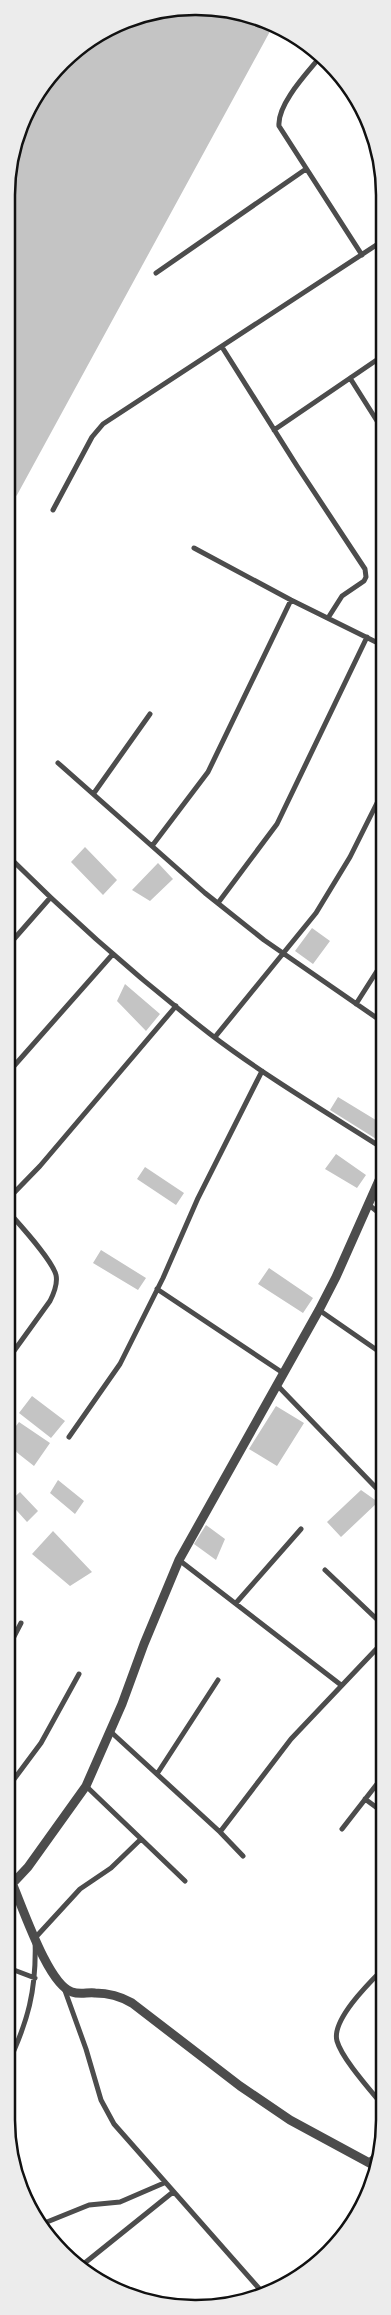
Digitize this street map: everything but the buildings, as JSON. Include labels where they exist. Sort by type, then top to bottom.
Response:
[{"type":"street","points":[[317,62],[296,88],[278,118],[282,132],[362,255]]},
{"type":"street","points":[[156,273],[306,168]]},
{"type":"street","points":[[53,510],[92,437],[102,424],[376,245]]},
{"type":"street","points":[[222,347],[366,573],[364,581],[342,596],[328,618]]},
{"type":"street","points":[[274,430],[376,360]]},
{"type":"street","points":[[350,378],[376,419]]},
{"type":"street","points":[[194,548],[291,600],[376,641]]},
{"type":"street","points":[[152,846],[208,772],[291,600]]},
{"type":"street","points":[[218,903],[276,824],[367,637]]},
{"type":"street","points":[[94,793],[150,714]]},
{"type":"street","points":[[58,763],[218,903],[284,954],[376,1018]]},
{"type":"street","points":[[215,1038],[316,913],[336,883],[376,805]]},
{"type":"street","points":[[15,864],[112,955],[215,1038],[262,1071],[376,1144]]},
{"type":"street","points":[[15,936],[50,898]]},
{"type":"street","points":[[15,1065],[112,955]]},
{"type":"street","points":[[356,1004],[376,973]]},
{"type":"street","points":[[15,1192],[40,1166],[176,1006]]},
{"type":"street","points":[[69,1438],[120,1364],[157,1289],[198,1198],[262,1071]]},
{"type":"street","points":[[15,1880],[28,1867],[86,1786],[111,1732],[179,1560],[319,1310],[376,1188]]},
{"type":"street","points":[[369,1205],[376,1211]]},
{"type":"street","points":[[15,1220],[49,1262],[56,1276],[55,1291],[50,1301],[15,1350]]},
{"type":"street","points":[[157,1289],[283,1373]]},
{"type":"street","points":[[319,1310],[376,1349]]},
{"type":"street","points":[[277,1385],[376,1488]]},
{"type":"street","points":[[236,1603],[301,1529]]},
{"type":"street","points":[[179,1560],[341,1685]]},
{"type":"street","points":[[325,1570],[376,1618]]},
{"type":"street","points":[[15,1635],[21,1623]]},
{"type":"street","points":[[220,1832],[291,1740],[376,1649]]},
{"type":"street","points":[[15,1778],[41,1743],[79,1674]]},
{"type":"street","points":[[157,1774],[218,1680]]},
{"type":"street","points":[[111,1732],[220,1832],[242,1856]]},
{"type":"street","points":[[342,1829],[376,1785]]},
{"type":"street","points":[[86,1786],[185,1881]]},
{"type":"street","points":[[365,1799],[376,1807]]},
{"type":"street","points":[[15,2047],[24,2026],[35,1978],[35,1938],[80,1889],[111,1868],[141,1839]]},
{"type":"street","points":[[15,1890],[47,1964],[64,1988],[86,2049],[103,2106],[114,2124],[164,2183],[259,2288]]},
{"type":"street","points":[[15,1971],[35,1978]]},
{"type":"street","points":[[376,1977],[356,1998],[341,2021],[337,2040],[342,2052],[376,2097]]},
{"type":"street","points":[[64,1988],[80,1994],[96,1992],[120,1996],[132,2002],[240,2086],[283,2116],[371,2162]]},
{"type":"street","points":[[47,2222],[89,2205],[120,2202],[164,2183]]},
{"type":"street","points":[[85,2262],[173,2192]]}]
